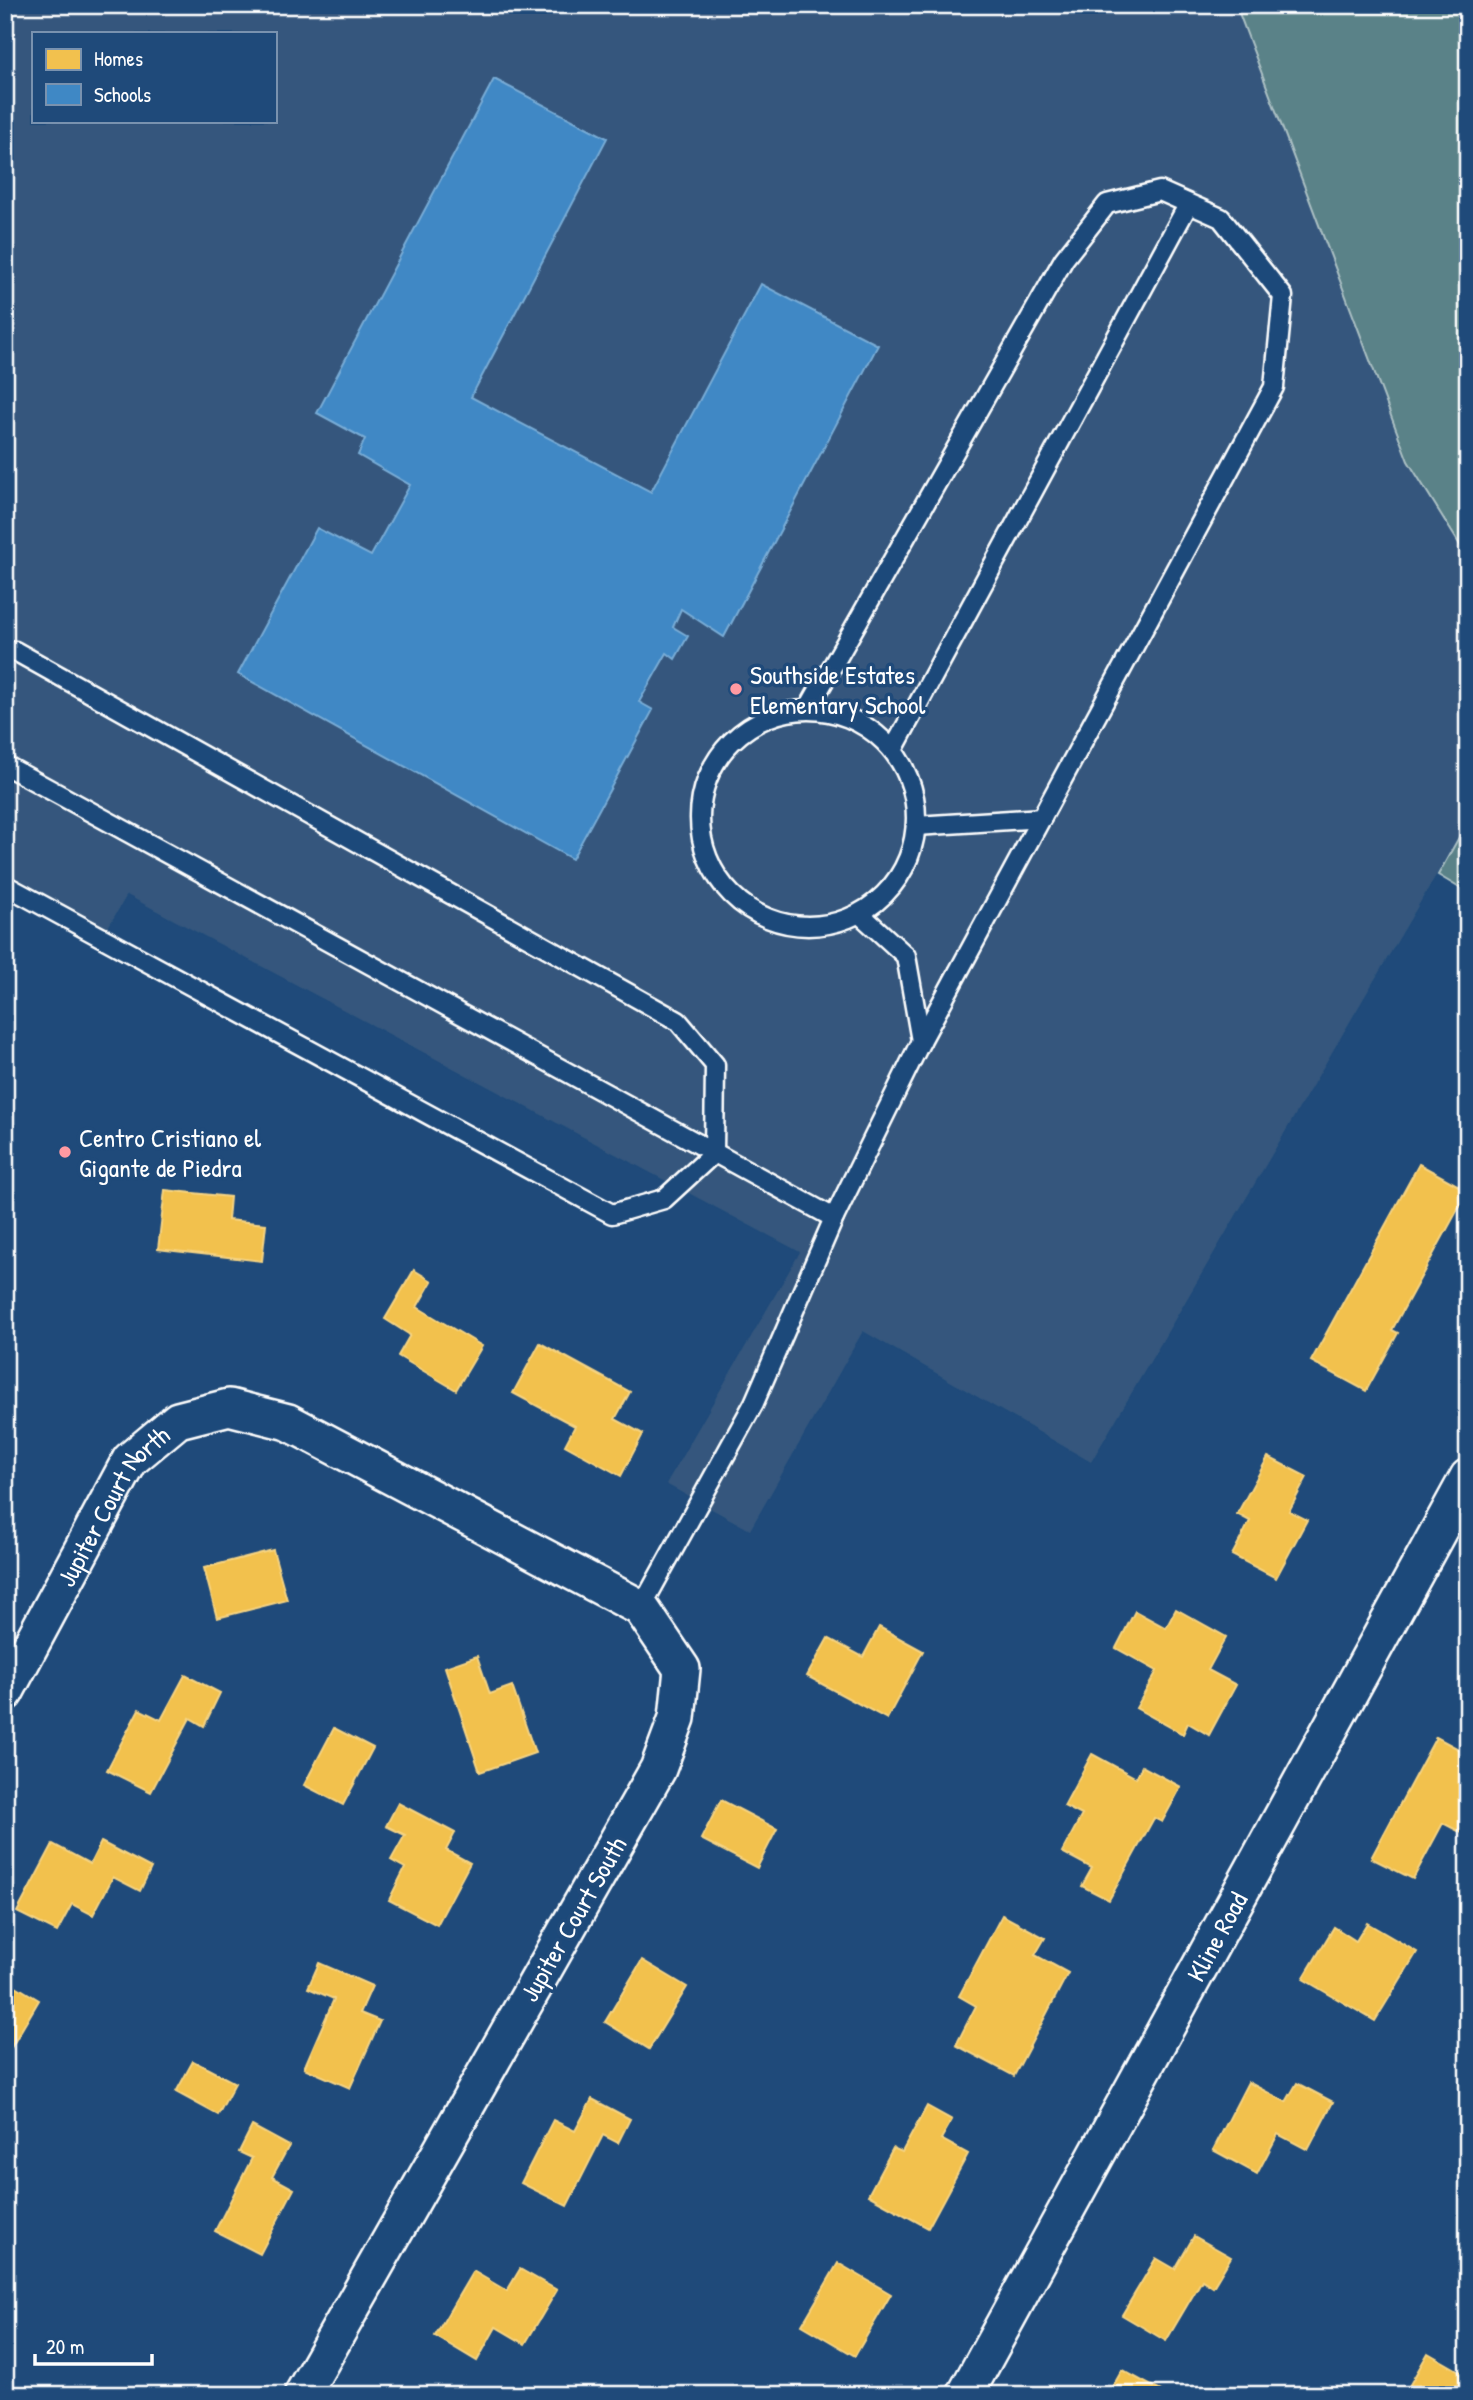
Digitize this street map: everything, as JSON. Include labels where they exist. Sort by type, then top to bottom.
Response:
[{"type":"street","name":"Jupiter Court North","points":[[5,1693],[130,1460],[178,1420],[229,1407],[288,1422],[467,1516]]},
{"type":"street","name":"Kline Road","points":[[965,2395],[1468,1478]]},
{"type":"street","name":"Jupiter Court South","points":[[302,2395],[658,1769],[677,1718],[682,1669],[641,1608],[467,1516]]},
{"type":"lane","points":[[641,1608],[754,1403],[834,1218],[921,1041],[1274,387],[1283,296],[1221,218],[1160,191],[1107,204],[1064,258],[808,709]]},
{"type":"lane","points":[[893,751],[1188,205]]},
{"type":"lane","points":[[5,652],[15,650],[678,1021],[715,1065],[713,1153],[664,1199],[612,1214],[5,885]]},
{"type":"lane","points":[[808,709],[840,714],[869,728],[893,751],[907,774],[915,799],[916,826],[908,861],[888,891],[860,914],[826,926],[791,926],[756,914],[728,892],[709,863],[700,828],[703,792],[717,759],[741,732],[773,715],[808,709]]},
{"type":"lane","points":[[5,765],[834,1218]]},
{"type":"lane","points":[[916,826],[1042,818]]},
{"type":"lane","points":[[860,914],[906,956],[921,1041]]},
{"type":"shaded area","name":"Southside Estates Elementary School","points":[[5,5],[1236,5],[1408,461],[1468,558],[1468,821],[1091,1462],[863,1331],[750,1530],[666,1484],[800,1252],[127,895],[97,946],[5,896]]},
{"type":"green space","points":[[1236,5],[1468,5],[1468,558],[1408,461]]},
{"type":"green space","points":[[1468,821],[1468,893],[1438,875]]},
{"type":"building: Homes","points":[[1419,1164],[1468,1191],[1392,1330],[1398,1333],[1366,1391],[1311,1361]]},
{"type":"building: Homes","points":[[165,1190],[230,1197],[228,1220],[266,1224],[262,1261],[158,1249]]},
{"type":"building: Homes","points":[[414,1270],[432,1281],[417,1307],[482,1346],[456,1390],[398,1356],[410,1335],[385,1319]]},
{"type":"building: Homes","points":[[540,1343],[630,1392],[615,1419],[643,1434],[621,1476],[565,1445],[575,1426],[513,1393]]},
{"type":"building: Homes","points":[[1268,1457],[1307,1477],[1289,1511],[1307,1520],[1276,1578],[1232,1555],[1250,1521],[1237,1514]]},
{"type":"building: Homes","points":[[273,1550],[287,1600],[217,1618],[204,1568]]},
{"type":"building: Homes","points":[[1176,1609],[1226,1637],[1208,1670],[1236,1685],[1209,1735],[1188,1723],[1183,1734],[1136,1708],[1157,1671],[1116,1648],[1135,1611],[1166,1628]]},
{"type":"building: Homes","points":[[879,1627],[923,1651],[887,1719],[807,1676],[828,1638],[863,1657]]},
{"type":"building: Homes","points":[[477,1656],[490,1694],[512,1686],[535,1753],[480,1772],[445,1667]]},
{"type":"building: Homes","points":[[185,1675],[220,1693],[204,1726],[190,1718],[151,1792],[107,1770],[139,1709],[161,1720]]},
{"type":"building: Homes","points":[[334,1728],[373,1748],[343,1805],[304,1785]]},
{"type":"building: Homes","points":[[1436,1737],[1468,1754],[1468,1836],[1443,1823],[1413,1879],[1371,1858]]},
{"type":"building: Homes","points":[[1092,1754],[1136,1778],[1142,1766],[1181,1787],[1162,1822],[1154,1818],[1109,1900],[1082,1886],[1092,1868],[1062,1852],[1082,1815],[1064,1806]]},
{"type":"building: Homes","points":[[721,1800],[777,1829],[757,1868],[701,1839]]},
{"type":"building: Homes","points":[[398,1803],[455,1833],[446,1850],[470,1863],[437,1925],[389,1900],[405,1868],[391,1860],[405,1835],[386,1826]]},
{"type":"building: Homes","points":[[101,1842],[151,1868],[140,1891],[113,1877],[93,1915],[72,1904],[57,1932],[17,1912],[53,1844],[90,1864]]},
{"type":"building: Homes","points":[[1002,1915],[1045,1938],[1035,1955],[1068,1973],[1014,2076],[956,2045],[976,2006],[959,1996]]},
{"type":"building: Homes","points":[[1367,1923],[1417,1952],[1375,2021],[1303,1979],[1334,1927],[1356,1941]]},
{"type":"building: Homes","points":[[642,1960],[687,1987],[649,2049],[605,2022]]},
{"type":"building: Homes","points":[[319,1963],[372,1986],[360,2013],[380,2021],[350,2088],[304,2068],[334,1999],[308,1988]]},
{"type":"building: Homes","points":[[6,1980],[39,2000],[5,2058],[5,1982]]},
{"type":"building: Homes","points":[[193,2061],[235,2083],[218,2115],[176,2092]]},
{"type":"building: Homes","points":[[1248,2082],[1286,2102],[1297,2083],[1333,2102],[1308,2150],[1278,2134],[1257,2174],[1213,2150]]},
{"type":"building: Homes","points":[[592,2099],[630,2119],[618,2143],[603,2135],[567,2206],[521,2183],[553,2120],[575,2131]]},
{"type":"building: Homes","points":[[927,2106],[952,2120],[941,2139],[968,2154],[928,2228],[868,2195],[893,2148],[902,2152]]},
{"type":"building: Homes","points":[[252,2126],[289,2146],[272,2177],[294,2189],[260,2254],[215,2231],[252,2158],[239,2152]]},
{"type":"building: Homes","points":[[1194,2236],[1231,2257],[1213,2287],[1202,2280],[1166,2341],[1122,2315],[1156,2258],[1175,2269]]},
{"type":"building: Homes","points":[[838,2263],[891,2294],[855,2356],[802,2325]]},
{"type":"building: Homes","points":[[520,2269],[557,2290],[525,2344],[496,2327],[477,2361],[435,2336],[473,2271],[507,2291]]},
{"type":"building: Homes","points":[[1428,2353],[1468,2376],[1468,2395],[1404,2395]]},
{"type":"building: Homes","points":[[1122,2370],[1168,2395],[1108,2395]]},
{"type":"building: Schools","points":[[494,79],[607,138],[471,397],[651,492],[761,284],[878,345],[724,637],[681,609],[673,627],[688,636],[675,659],[667,653],[639,702],[653,710],[572,859],[238,674],[317,528],[371,556],[410,485],[358,455],[365,439],[317,413]]},
{"type":"place","name":"Southside Estates Elementary School","points":[[736,689]]},
{"type":"place","name":"Centro Cristiano el Gigante de Piedra","points":[[65,1152]]}]
